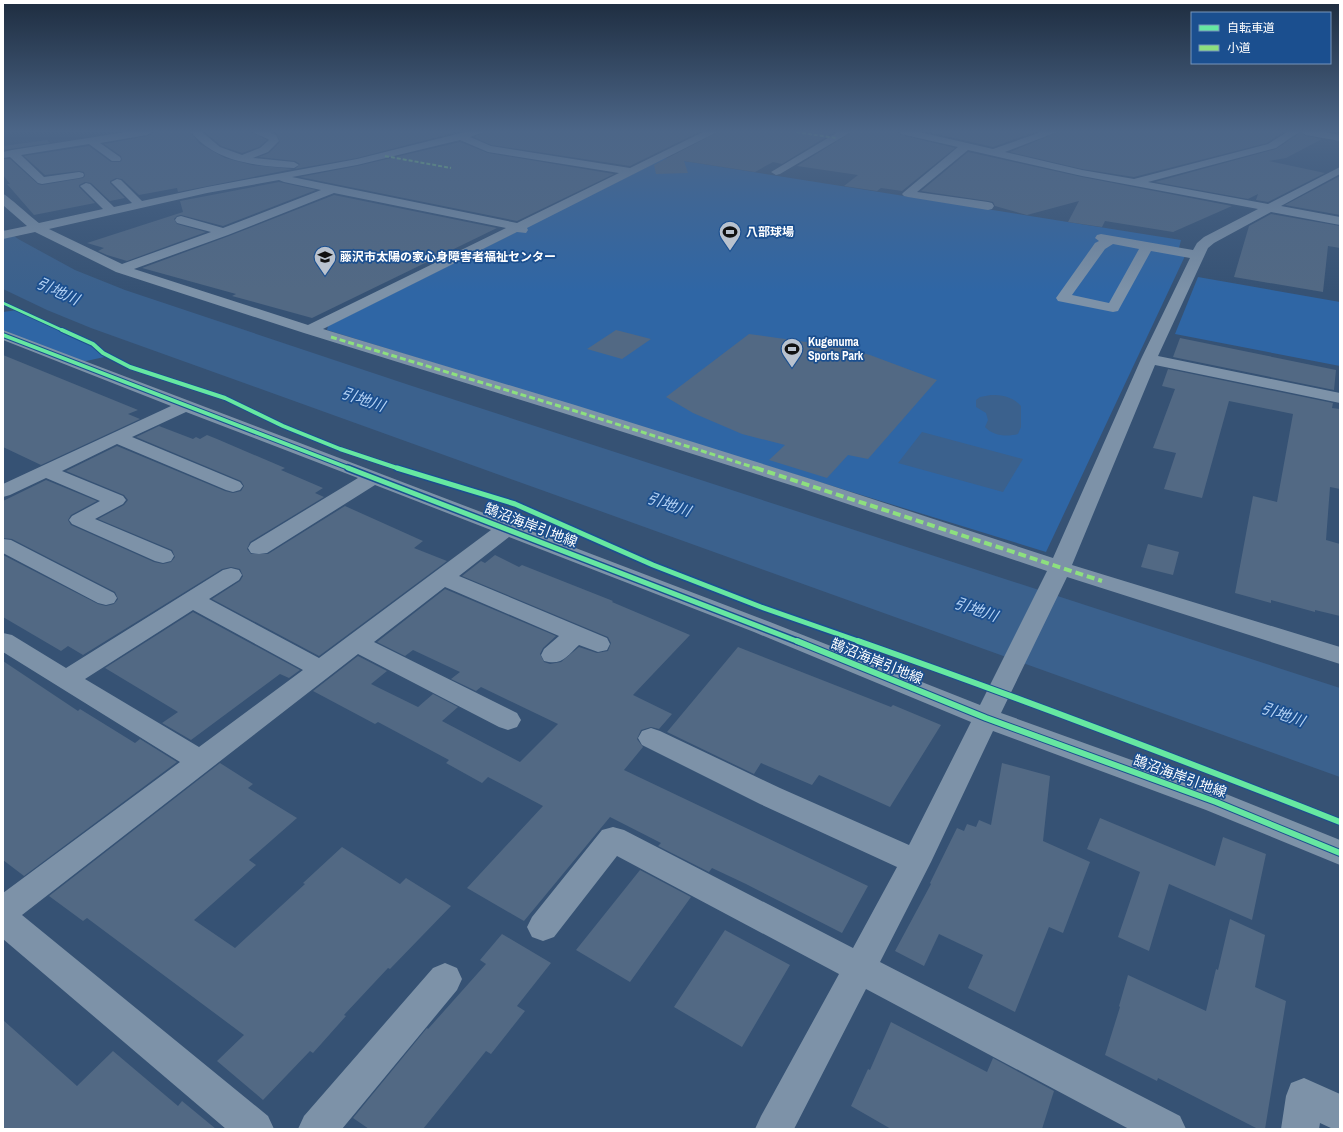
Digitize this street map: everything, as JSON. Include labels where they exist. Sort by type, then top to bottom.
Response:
[{"type":"street","points":[[121,185],[140,205]]},
{"type":"street","points":[[4,234],[236,185]]},
{"type":"street","points":[[312,185],[518,227],[525,232],[534,234]]},
{"type":"street","points":[[309,330],[605,185]]},
{"type":"street","points":[[919,185],[908,194],[988,206]]},
{"type":"street","points":[[1147,185],[1340,221]]},
{"type":"street","points":[[774,1129],[916,862],[992,704],[1056,577],[1149,359],[1202,246],[1209,240],[1313,185]]},
{"type":"street","points":[[86,186],[112,211]]},
{"type":"street","points":[[121,269],[224,232],[333,189]]},
{"type":"street","points":[[3,197],[8,204],[36,227],[121,269],[331,337],[792,479],[1056,577],[1102,581],[1340,656]]},
{"type":"street","points":[[181,220],[224,232]]},
{"type":"street","points":[[1147,246],[1113,308],[1063,298],[1106,239],[1147,246],[1198,255]]},
{"type":"street","name":"鵠沼海岸引地線","points":[[4,336],[762,627],[992,704],[1216,802],[1340,853]]},
{"type":"street","points":[[1149,359],[1340,398]]},
{"type":"street","points":[[3,491],[186,405]]},
{"type":"street","points":[[116,437],[233,486]]},
{"type":"street","points":[[46,471],[116,500],[79,520],[163,556]]},
{"type":"street","points":[[259,548],[374,477]]},
{"type":"street","points":[[3,910],[506,529]]},
{"type":"street","points":[[3,545],[106,598]]},
{"type":"street","points":[[66,680],[231,575]]},
{"type":"street","points":[[442,577],[598,644]]},
{"type":"street","points":[[192,600],[320,669]]},
{"type":"street","points":[[553,655],[576,634]]},
{"type":"street","points":[[3,641],[200,761]]},
{"type":"street","points":[[356,642],[508,720]]},
{"type":"street","points":[[651,738],[770,796],[916,862]]},
{"type":"street","points":[[543,926],[613,839],[1167,1129]]},
{"type":"street","points":[[3,919],[255,1129]]},
{"type":"street","points":[[317,1129],[445,979]]},
{"type":"street","points":[[1300,1129],[1304,1096],[1340,1113]]},
{"type":"shaded area","name":"Kugenuma Sports Park","points":[[611,185],[834,185],[1181,240],[1178,252],[1185,256],[1046,552],[327,330],[328,326]]},
{"type":"shaded area","points":[[1198,277],[1340,302],[1340,366],[1175,334]]},
{"type":"shaded area","points":[[17,310],[88,342],[109,356],[77,363],[3,332],[3,312]]},
{"type":"water","name":"引地川","points":[[3,229],[75,270],[125,290],[409,385],[1340,688],[1340,777],[91,328],[47,310],[3,289]]},
{"type":"water","points":[[991,395],[1008,397],[1015,400],[1021,406],[1021,427],[1018,434],[1000,435],[988,430],[985,427],[988,420],[986,413],[976,407],[976,400],[980,397]]},
{"type":"water","points":[[922,432],[1023,459],[1003,492],[898,463]]},
{"type":"building","points":[[8,185],[79,185],[79,187],[95,203],[34,215]]},
{"type":"building","points":[[93,185],[112,185],[125,198],[110,201]]},
{"type":"building","points":[[128,185],[214,185],[178,192],[177,188],[139,195]]},
{"type":"building","points":[[264,185],[292,185],[316,190],[223,226],[181,215],[177,216],[174,219],[177,224],[206,232],[127,261],[98,251],[104,248],[87,243],[183,212],[180,201]]},
{"type":"building","points":[[339,185],[592,185],[517,221]]},
{"type":"building","points":[[910,185],[902,191],[881,188],[877,191],[844,186]]},
{"type":"building","points":[[928,185],[1122,185],[1232,206],[1173,232],[1105,221],[1102,227],[1068,222],[1079,201],[1027,215],[995,206],[993,202],[921,191]]},
{"type":"building","points":[[1170,185],[1302,185],[1268,202],[1256,200],[1258,194],[1248,199]]},
{"type":"building","points":[[1323,185],[1340,185],[1340,215],[1285,205]]},
{"type":"building","name":"藤沢市太陽の家心身障害者福祉センター","points":[[334,195],[497,228],[312,318],[232,296],[236,294],[142,268],[229,236]]},
{"type":"building","points":[[1271,214],[1340,226],[1340,248],[1328,246],[1323,292],[1234,277],[1249,226]]},
{"type":"building","points":[[616,330],[651,339],[622,359],[587,349]]},
{"type":"building","points":[[749,334],[841,347],[870,355],[937,380],[868,459],[848,455],[827,478],[769,460],[785,445],[742,434],[693,413],[666,397]]},
{"type":"building","points":[[1180,338],[1336,370],[1334,390],[1173,357]]},
{"type":"building","points":[[3,355],[138,410],[128,414],[140,419],[41,465],[3,447]]},
{"type":"building","points":[[1168,369],[1333,403],[1332,408],[1340,409],[1340,489],[1330,487],[1326,540],[1340,544],[1340,616],[1315,610],[1315,612],[1271,600],[1271,603],[1235,593],[1253,496],[1277,502],[1293,414],[1229,401],[1202,498],[1164,489],[1176,453],[1153,448],[1175,389],[1162,386]]},
{"type":"building","points":[[159,426],[193,439],[196,437],[200,439],[207,435],[285,468],[281,470],[323,488],[315,493],[324,497],[250,542],[247,549],[251,554],[268,554],[345,506],[423,541],[414,548],[447,561],[319,656],[212,599],[240,581],[243,576],[240,569],[231,567],[222,569],[83,655],[68,646],[61,651],[3,617],[3,555],[98,604],[106,606],[114,604],[118,599],[115,592],[12,539],[3,538],[3,501],[46,480],[97,501],[71,515],[68,520],[71,525],[154,562],[163,564],[171,562],[175,557],[172,550],[98,519],[124,505],[128,500],[124,495],[66,471],[117,446],[225,491],[233,493],[241,491],[244,486],[241,481],[136,437]]},
{"type":"building","points":[[1148,544],[1179,552],[1173,575],[1141,567]]},
{"type":"building","points":[[495,555],[519,567],[522,565],[613,601],[612,602],[690,635],[633,695],[672,714],[659,729],[651,727],[641,730],[637,739],[643,747],[624,770],[868,886],[842,933],[712,868],[709,872],[658,846],[661,843],[610,817],[524,921],[467,888],[543,806],[488,777],[482,783],[446,763],[449,760],[378,722],[375,724],[313,691],[358,656],[387,671],[371,684],[418,707],[433,694],[458,707],[442,721],[520,762],[558,724],[481,687],[476,691],[451,679],[460,672],[413,650],[405,656],[377,642],[445,589],[556,636],[543,648],[540,654],[544,662],[550,664],[561,662],[579,647],[597,653],[608,651],[611,643],[608,637],[462,576],[481,561],[485,563]]},
{"type":"building","points":[[193,612],[300,670],[289,678],[280,674],[191,740],[162,723],[178,712],[105,668]]},
{"type":"building","points":[[738,647],[891,707],[893,705],[941,725],[890,807],[819,775],[812,785],[761,763],[754,774],[667,732]]},
{"type":"building","points":[[3,661],[78,711],[80,709],[135,743],[140,739],[177,762],[24,876],[3,860]]},
{"type":"building","points":[[220,763],[253,784],[248,788],[297,818],[249,860],[256,865],[194,920],[235,948],[305,884],[303,883],[342,847],[400,884],[406,878],[451,906],[390,969],[388,968],[344,1015],[346,1016],[313,1053],[310,1051],[263,1100],[217,1061],[244,1035],[87,918],[83,921],[49,896]]},
{"type":"building","points":[[1002,763],[1050,776],[1043,841],[1090,862],[1063,933],[1049,927],[1015,1012],[968,988],[983,955],[939,934],[924,966],[895,951],[931,884],[930,883],[957,828],[964,831],[967,824],[976,827],[979,820],[991,825]]},
{"type":"building","points":[[1100,818],[1215,866],[1223,837],[1266,854],[1252,920],[1169,884],[1149,951],[1118,937],[1140,872],[1087,849]]},
{"type":"building","points":[[640,870],[691,897],[630,982],[576,950]]},
{"type":"building","points":[[1230,919],[1265,935],[1255,987],[1286,1001],[1265,1129],[1258,1129],[1158,1078],[1157,1081],[1105,1055],[1128,975],[1206,1011],[1216,969],[1218,970]]},
{"type":"building","points":[[725,930],[790,965],[742,1047],[674,1007]]},
{"type":"building","points":[[502,934],[551,963],[517,1006],[525,1011],[491,1054],[486,1051],[423,1129],[369,1129],[353,1118],[427,1028],[428,1029],[486,964],[480,960]]},
{"type":"building","points":[[3,1020],[77,1086],[113,1051],[178,1106],[182,1101],[216,1129],[3,1129]]},
{"type":"building","points":[[891,1022],[987,1072],[993,1058],[1054,1091],[1042,1129],[891,1129],[851,1106],[868,1069],[870,1070]]},
{"type":"marked path","points":[[331,337],[569,409],[807,484],[1102,581]]},
{"type":"cycle path","points":[[3,303],[93,344],[103,353],[130,367],[225,398],[283,426],[340,449],[515,504],[653,565],[761,607],[999,691],[1194,764],[1340,822]]},
{"type":"cycle path","points":[[3,335],[762,627],[986,718],[1216,802],[1340,853]]},
{"type":"place","name":"八部球場","points":[[730,252]]},
{"type":"place","name":"藤沢市太陽の家心身障害者福祉センター","points":[[325,276]]},
{"type":"place","name":"Kugenuma Sports Park","points":[[792,368]]}]
